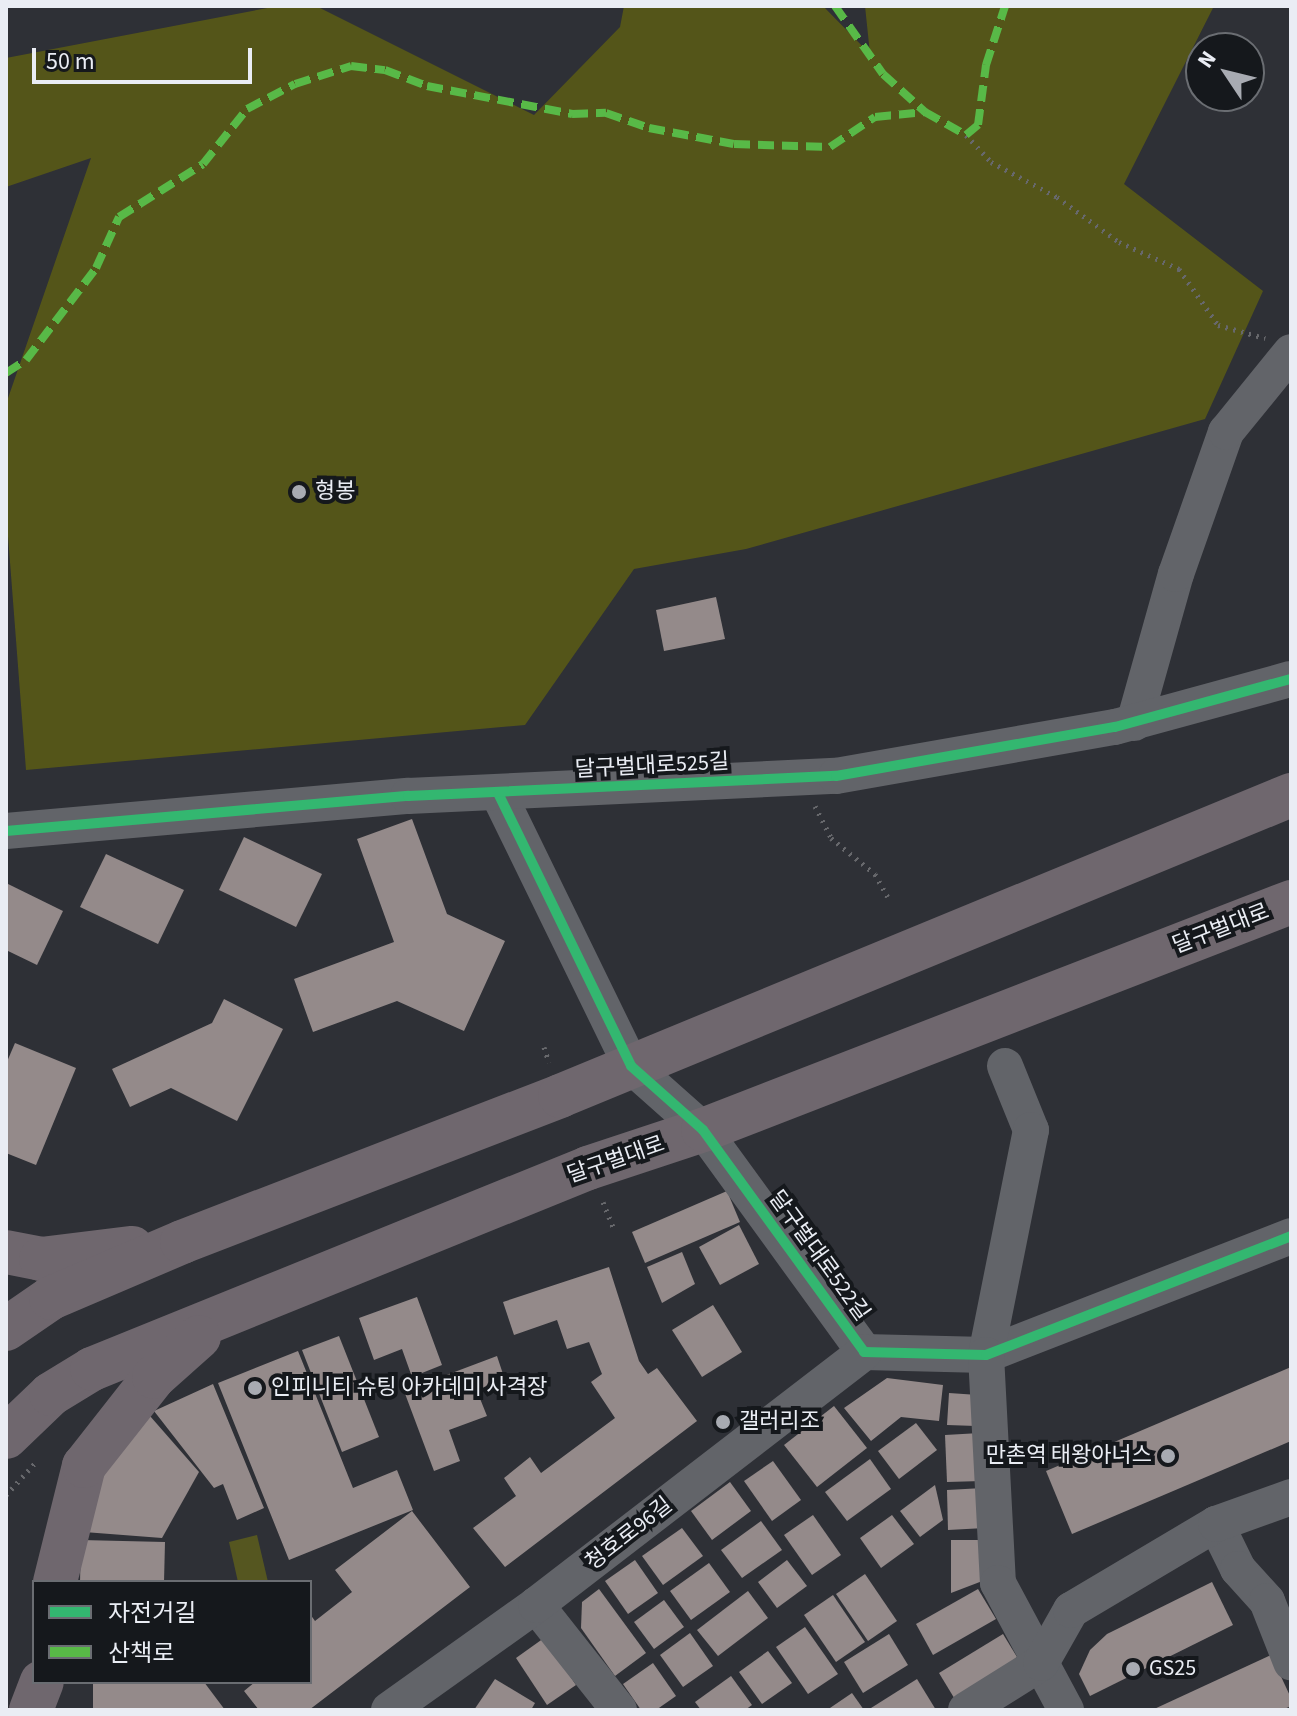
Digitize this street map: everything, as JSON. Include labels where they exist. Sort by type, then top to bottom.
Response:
[{"type":"main road","points":[[6,1329],[51,1298],[182,1242],[631,1066],[1291,795]]},
{"type":"main road","name":"달구벌대로","points":[[6,1437],[51,1394],[92,1369],[588,1168],[703,1130],[1291,902]]},
{"type":"main road","points":[[6,1252],[41,1259],[182,1242]]},
{"type":"main road","points":[[56,1580],[84,1466],[154,1377],[224,1315]]},
{"type":"main road","points":[[31,1710],[41,1684]]},
{"type":"street","points":[[1134,723],[1176,574],[1226,432],[1282,346]]},
{"type":"street","name":"달구벌대로525길","points":[[6,831],[408,796],[499,795],[813,777],[1134,723],[1291,679]]},
{"type":"street","points":[[499,795],[631,1066]]},
{"type":"street","name":"달구벌대로522길","points":[[631,1066],[703,1130],[864,1352],[986,1355],[1291,1236]]},
{"type":"street","points":[[1005,1066],[1031,1130],[986,1355],[998,1583],[1066,1710]]},
{"type":"street","name":"청호로96길","points":[[389,1710],[536,1605],[864,1352]]},
{"type":"street","points":[[966,1710],[1041,1663],[1071,1610],[1216,1524],[1291,1497]]},
{"type":"street","points":[[1216,1524],[1238,1569],[1279,1595],[1291,1662]]},
{"type":"street","points":[[536,1605],[619,1710]]},
{"type":"path","points":[[966,135],[991,162],[1057,197],[1119,242],[1179,269],[1218,325],[1282,346]]},
{"type":"path","points":[[813,777],[816,815],[831,838],[875,874],[888,897]]},
{"type":"shaded area","points":[[278,6],[316,6],[534,115],[620,27],[624,6],[823,6],[870,54],[865,6],[1214,6],[1201,32],[1185,32],[1185,63],[1124,184],[1263,291],[1205,419],[746,549],[634,569],[525,725],[26,770],[6,510],[6,404],[91,158],[6,187],[6,58]]},
{"type":"shaded area","points":[[257,1535],[268,1580],[238,1580],[229,1542]]},
{"type":"building","points":[[716,597],[725,639],[664,651],[656,610]]},
{"type":"building","points":[[412,819],[447,914],[505,941],[464,1031],[397,1001],[313,1032],[294,979],[394,942],[357,839]]},
{"type":"building","points":[[244,837],[322,874],[296,927],[219,890]]},
{"type":"building","points":[[106,854],[184,890],[158,944],[80,907]]},
{"type":"building","points":[[6,883],[63,911],[37,965],[6,950]]},
{"type":"building","points":[[224,999],[283,1029],[237,1121],[171,1088],[130,1107],[112,1069],[212,1023]]},
{"type":"building","points":[[15,1043],[76,1068],[36,1165],[6,1153],[6,1064]]},
{"type":"building","points":[[727,1191],[740,1222],[645,1263],[632,1232]]},
{"type":"building","points":[[739,1225],[759,1264],[720,1285],[699,1247]]},
{"type":"building","points":[[682,1252],[695,1284],[662,1303],[647,1267]]},
{"type":"building","points":[[609,1267],[639,1361],[648,1374],[657,1368],[697,1421],[505,1567],[473,1528],[516,1496],[504,1478],[530,1457],[541,1473],[615,1418],[591,1382],[602,1374],[589,1342],[567,1349],[557,1320],[514,1335],[503,1302]]},
{"type":"building","points":[[417,1297],[442,1365],[412,1377],[402,1349],[374,1360],[359,1318]]},
{"type":"building","points":[[713,1305],[742,1352],[702,1377],[672,1330]]},
{"type":"building","points":[[339,1336],[379,1437],[342,1452],[302,1350]]},
{"type":"building","points":[[298,1351],[353,1488],[397,1470],[413,1510],[289,1560],[218,1383]]},
{"type":"building","points":[[497,1356],[505,1380],[477,1391],[487,1416],[449,1430],[460,1461],[434,1471],[404,1391]]},
{"type":"building","name":"만촌역 태왕아너스","points":[[1291,1367],[1291,1441],[1072,1534],[1046,1471]]},
{"type":"building","points":[[887,1378],[943,1385],[939,1421],[901,1417],[871,1441],[844,1408]]},
{"type":"building","points":[[213,1384],[264,1508],[237,1520],[223,1484],[214,1488],[154,1411]]},
{"type":"building","points":[[949,1393],[978,1395],[976,1426],[947,1425]]},
{"type":"building","points":[[834,1406],[867,1448],[817,1487],[784,1445]]},
{"type":"building","points":[[150,1416],[199,1472],[162,1538],[84,1532],[104,1470]]},
{"type":"building","points":[[916,1423],[937,1450],[899,1479],[878,1451]]},
{"type":"building","points":[[980,1433],[982,1481],[947,1482],[945,1435]]},
{"type":"building","points":[[870,1459],[891,1489],[847,1521],[825,1492]]},
{"type":"building","points":[[773,1461],[801,1500],[772,1521],[744,1481]]},
{"type":"building","points":[[730,1482],[751,1511],[712,1540],[691,1511]]},
{"type":"building","points":[[935,1485],[943,1520],[920,1537],[900,1511]]},
{"type":"building","points":[[983,1488],[985,1528],[948,1530],[947,1490]]},
{"type":"building","points":[[412,1511],[470,1587],[309,1710],[259,1710],[244,1691],[253,1684],[312,1684],[312,1617],[315,1621],[352,1592],[335,1570]]},
{"type":"building","points":[[813,1515],[841,1555],[812,1575],[784,1535]]},
{"type":"building","points":[[892,1515],[914,1544],[881,1568],[860,1538]]},
{"type":"building","points":[[761,1521],[782,1550],[742,1578],[721,1550]]},
{"type":"building","points":[[682,1528],[703,1556],[663,1585],[642,1556]]},
{"type":"building","points":[[81,1540],[165,1542],[164,1580],[80,1580]]},
{"type":"building","points":[[951,1540],[984,1540],[985,1580],[951,1593]]},
{"type":"building","points":[[635,1560],[658,1593],[628,1614],[605,1581]]},
{"type":"building","points":[[787,1560],[807,1586],[777,1608],[758,1582]]},
{"type":"building","points":[[709,1563],[730,1592],[691,1620],[670,1591]]},
{"type":"building","points":[[865,1574],[897,1621],[868,1641],[836,1594]]},
{"type":"building","points":[[1212,1582],[1233,1625],[1090,1696],[1079,1674],[1090,1650],[1107,1634]]},
{"type":"building","points":[[599,1589],[646,1653],[615,1676],[581,1628],[582,1602]]},
{"type":"building","points":[[978,1589],[996,1619],[933,1655],[916,1624]]},
{"type":"building","points":[[748,1591],[768,1618],[718,1656],[697,1630]]},
{"type":"building","points":[[833,1595],[865,1642],[836,1662],[804,1615]]},
{"type":"building","points":[[664,1600],[684,1627],[654,1649],[634,1622]]},
{"type":"building","points":[[805,1627],[838,1674],[808,1694],[776,1647]]},
{"type":"building","points":[[690,1633],[713,1666],[683,1687],[660,1655]]},
{"type":"building","points":[[889,1634],[908,1665],[863,1693],[844,1662]]},
{"type":"building","points":[[1003,1634],[1017,1657],[959,1706],[939,1673]]},
{"type":"building","points":[[544,1638],[576,1685],[547,1705],[516,1658]]},
{"type":"building","points":[[768,1651],[792,1683],[762,1704],[739,1672]]},
{"type":"building","points":[[1271,1655],[1291,1698],[1291,1706],[1282,1710],[1152,1710]]},
{"type":"building","points":[[653,1663],[676,1696],[656,1710],[641,1710],[623,1684]]},
{"type":"building","points":[[731,1676],[752,1705],[745,1710],[701,1710],[695,1702]]},
{"type":"building","points":[[495,1679],[535,1703],[531,1710],[474,1710]]},
{"type":"building","points":[[917,1679],[936,1710],[871,1708]]},
{"type":"building","points":[[93,1684],[206,1684],[225,1710],[93,1710]]},
{"type":"building","points":[[852,1693],[864,1710],[827,1710]]},
{"type":"marked path","points":[[835,6],[883,74],[925,112]]},
{"type":"marked path","points":[[6,373],[26,360],[96,268],[119,217],[203,164],[247,109],[295,84],[351,66],[385,70],[427,86],[572,114],[606,113],[649,128],[734,144],[830,147],[875,117],[925,112],[966,135],[978,125],[986,65],[1005,6]]},
{"type":"cycle path","points":[[6,831],[408,796],[836,776],[1115,727],[1291,679]]},
{"type":"cycle path","points":[[499,795],[631,1066],[703,1130],[864,1352],[986,1355],[1291,1236]]},
{"type":"place","name":"형봉","points":[[299,492]]},
{"type":"place","name":"인피니티 슈팅 아카데미 사격장","points":[[255,1388]]},
{"type":"place","name":"갤러리조","points":[[723,1422]]},
{"type":"place","name":"만촌역 태왕아너스","points":[[1168,1456]]},
{"type":"place","name":"GS25","points":[[1133,1669]]}]
